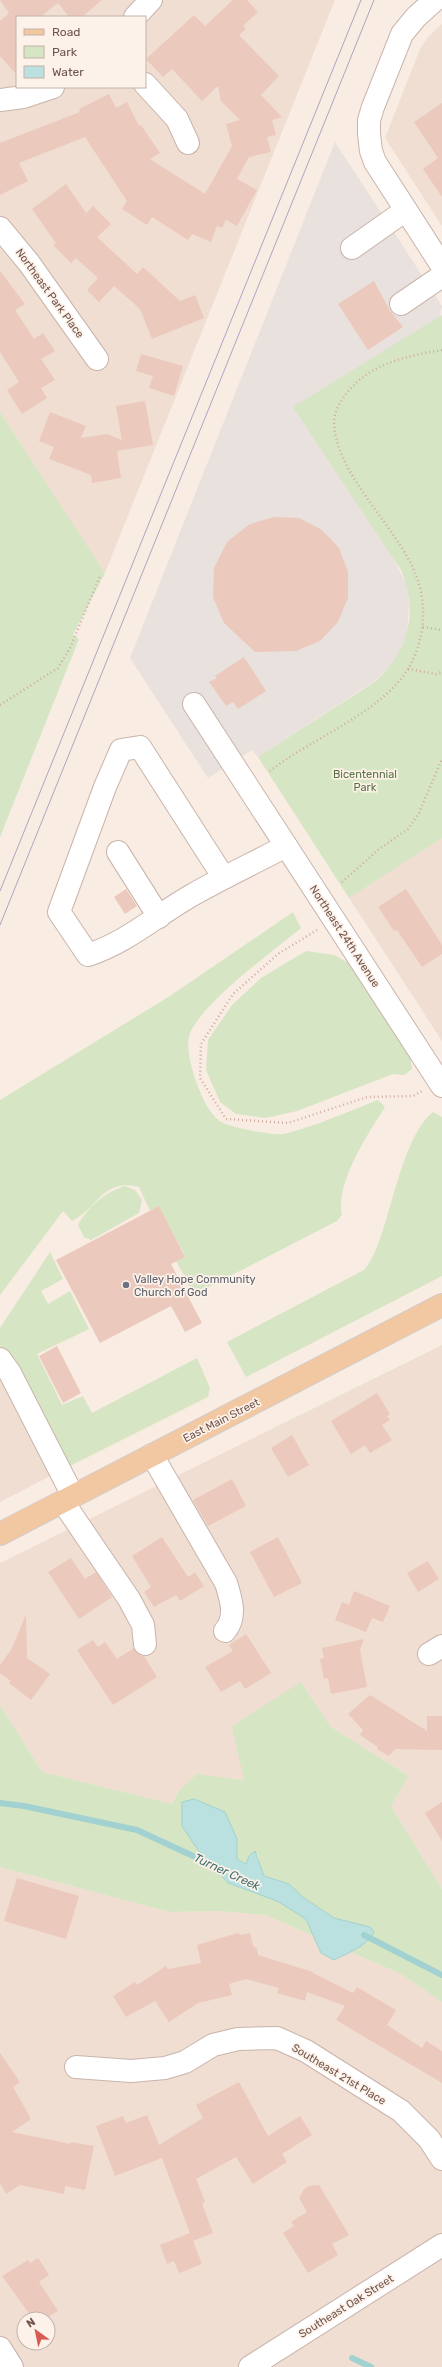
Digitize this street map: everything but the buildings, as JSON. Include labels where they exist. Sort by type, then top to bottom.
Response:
[{"type":"main road","name":"East Main Street","points":[[0,1534],[442,1305]]},
{"type":"street","points":[[136,16],[152,0]]},
{"type":"street","points":[[435,0],[416,17],[402,34],[373,107],[369,120],[369,134],[371,151],[375,162],[442,266]]},
{"type":"street","points":[[146,85],[177,119],[188,143]]},
{"type":"street","points":[[0,100],[23,97],[50,88]]},
{"type":"street","points":[[352,248],[406,210]]},
{"type":"street","name":"Northeast Park Place","points":[[0,228],[29,263],[97,359]]},
{"type":"street","points":[[401,304],[442,276]]},
{"type":"street","name":"Northeast 24th Avenue","points":[[194,704],[440,1083]]},
{"type":"street","points":[[224,878],[140,747],[121,750],[105,787],[59,912],[88,955],[109,948],[193,894],[224,878],[286,846]]},
{"type":"street","points":[[118,852],[159,917]]},
{"type":"street","points":[[0,1359],[10,1373],[68,1499],[129,1599],[143,1625],[145,1644]]},
{"type":"street","points":[[152,1455],[226,1583],[232,1601],[231,1621],[225,1631]]},
{"type":"street","name":"Southeast 21st Place","points":[[76,2067],[131,2070],[165,2068],[185,2062],[213,2046],[238,2039],[277,2038],[306,2051],[401,2111],[429,2139],[442,2159]]},
{"type":"street","name":"Southeast Oak Street","points":[[250,2367],[442,2246]]},
{"type":"street","points":[[0,2348],[12,2367]]},
{"type":"path","points":[[270,771],[355,717],[382,697],[408,669],[418,645],[423,627],[419,584],[410,563],[351,472],[337,442],[334,420],[339,403],[352,386],[373,371],[392,361],[442,350]]},
{"type":"path","points":[[0,706],[58,668],[70,648],[100,576]]},
{"type":"path","points":[[423,627],[442,630]]},
{"type":"path","points":[[408,669],[436,674],[442,672]]},
{"type":"path","points":[[342,882],[378,850],[408,829],[419,813],[437,767],[442,759]]},
{"type":"path","points":[[334,920],[278,954],[233,994],[201,1044],[200,1078],[226,1119],[288,1123],[367,1097],[413,1096],[440,1083]]},
{"type":"shaded area","points":[[0,0],[335,0],[105,573],[0,412]]},
{"type":"shaded area","points":[[442,24],[442,226],[385,138],[420,49],[428,37]]},
{"type":"shaded area","points":[[335,142],[442,306],[394,560],[407,585],[409,604],[407,635],[396,660],[376,680],[258,757],[252,750],[208,778],[130,658]]},
{"type":"shaded area","points":[[442,838],[442,1041],[349,898]]},
{"type":"shaded area","points":[[442,1345],[442,1889],[391,1806],[409,1776],[331,1727],[302,1683],[244,1780],[197,1774],[180,1789],[172,1804],[42,1772],[0,1705],[0,1563]]},
{"type":"shaded area","points":[[0,1361],[70,1466],[0,1502]]},
{"type":"shaded area","points":[[0,1867],[170,1912],[219,1911],[265,1915],[314,1936],[321,1953],[334,1960],[351,1952],[401,1974],[442,2002],[442,2367],[0,2367]]},
{"type":"green space","name":"Bicentennial Park","points":[[442,315],[442,838],[349,898],[258,757],[376,681],[388,669],[397,656],[408,629],[410,615],[409,600],[401,570],[293,407]]},
{"type":"green space","points":[[0,412],[105,573],[73,635],[79,639],[0,837]]},
{"type":"green space","points":[[293,912],[301,928],[225,990],[199,1018],[189,1037],[188,1043],[190,1058],[197,1084],[209,1110],[221,1122],[242,1129],[271,1134],[284,1134],[320,1123],[378,1100],[385,1107],[354,1159],[348,1174],[343,1188],[341,1202],[342,1215],[337,1221],[199,1292],[190,1287],[176,1261],[185,1256],[159,1207],[150,1211],[139,1187],[127,1185],[117,1187],[102,1195],[89,1209],[72,1221],[63,1211],[0,1295],[0,1100],[170,996]]},
{"type":"green space","points":[[306,951],[334,955],[349,963],[410,1056],[412,1069],[404,1075],[393,1074],[297,1111],[266,1118],[236,1114],[220,1102],[206,1070],[208,1040],[232,1005],[261,978]]},
{"type":"green space","points":[[433,1112],[442,1117],[442,1276],[246,1377],[227,1342],[364,1270],[375,1252],[381,1236],[399,1177],[413,1139],[422,1124]]},
{"type":"green space","points":[[125,1186],[135,1190],[142,1200],[139,1213],[91,1240],[84,1237],[78,1225],[86,1212],[104,1196]]},
{"type":"green space","points":[[50,1252],[63,1279],[41,1291],[48,1304],[70,1291],[89,1329],[37,1354],[62,1405],[83,1396],[92,1413],[197,1358],[210,1388],[208,1397],[70,1466],[0,1346],[0,1328]]},
{"type":"green space","points":[[301,1682],[331,1727],[409,1776],[391,1806],[442,1889],[442,2002],[401,1974],[351,1952],[371,1938],[370,1927],[334,1918],[304,1898],[289,1884],[268,1879],[264,1876],[260,1867],[258,1855],[249,1856],[246,1864],[237,1858],[236,1839],[225,1812],[198,1850],[228,1883],[277,1901],[306,1919],[314,1936],[265,1915],[219,1911],[170,1912],[0,1867],[0,1705],[42,1772],[172,1804],[180,1789],[197,1774],[244,1780],[232,1726]]},
{"type":"water","points":[[194,1799],[225,1812],[237,1839],[237,1859],[246,1864],[249,1856],[255,1851],[264,1876],[289,1884],[304,1898],[334,1918],[370,1927],[374,1932],[371,1937],[357,1949],[334,1960],[321,1953],[306,1919],[277,1901],[228,1883],[198,1850],[182,1826],[182,1802]]},
{"type":"waterway","name":"Turner Creek","points":[[0,1803],[24,1806],[137,1830],[219,1868]]},
{"type":"waterway","name":"Turner Creek","points":[[364,1935],[442,1975]]},
{"type":"waterway","points":[[352,2358],[371,2367]]},
{"type":"tram line","points":[[0,891],[361,0]]},
{"type":"tram line","points":[[0,925],[374,0]]},
{"type":"place","name":"Valley Hope Community Church of God","points":[[126,1285]]}]
